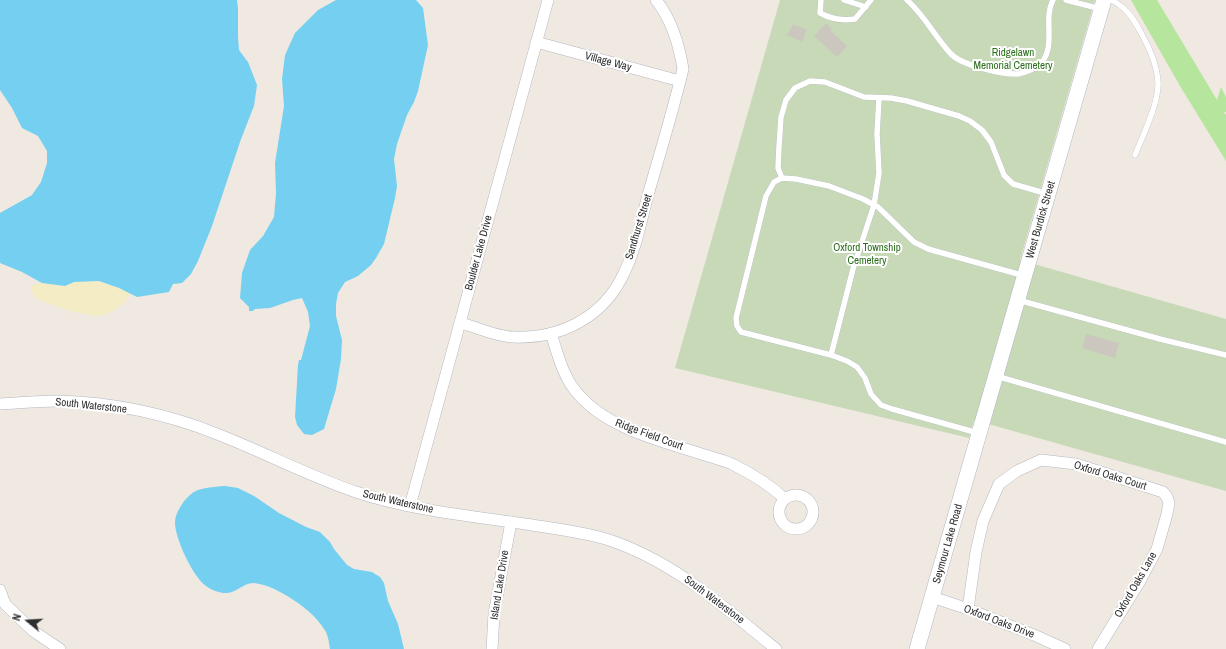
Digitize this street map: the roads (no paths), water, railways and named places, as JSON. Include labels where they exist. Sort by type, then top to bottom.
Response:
[{"type":"street","name":"Boulder Lake Drive","points":[[410,506],[548,0]]},
{"type":"street","name":"Sandhurst Street","points":[[461,322],[512,338],[551,333],[575,325],[603,305],[625,273],[683,69],[680,51],[673,29],[656,0]]},
{"type":"street","name":"West Burdick Street","points":[[979,437],[1048,195],[1105,3]]},
{"type":"street","name":"Village Way","points":[[536,42],[680,81]]},
{"type":"street","name":"Ridge Field Court","points":[[551,333],[561,364],[574,388],[584,400],[607,420],[636,432],[733,465],[771,486],[785,499]]},
{"type":"street","name":"South Waterstone","points":[[0,404],[60,401],[108,406],[157,415],[216,433],[326,481],[387,501],[450,513],[572,531],[605,539],[631,548],[657,561],[699,587],[776,649]]},
{"type":"street","name":"Seymour Lake Road","points":[[917,649],[979,437]]},
{"type":"street","name":"Oxford Oaks Court","points":[[968,609],[976,552],[983,521],[999,484],[1017,471],[1041,460],[1076,464],[1163,492],[1165,494]]},
{"type":"street","name":"Oxford Oaks Lane","points":[[1098,649],[1140,581],[1157,548],[1168,508],[1168,497],[1165,494]]},
{"type":"street","name":"Island Lake Drive","points":[[492,649],[494,614],[511,522]]},
{"type":"street","points":[[0,590],[5,604],[33,631],[60,649]]},
{"type":"street","name":"Oxford Oaks Drive","points":[[932,597],[968,609],[1065,649]]},
{"type":"lane","points":[[821,0],[820,13],[842,20],[855,19],[871,0]]},
{"type":"lane","points":[[844,0],[866,7]]},
{"type":"lane","points":[[907,0],[928,23],[952,56],[963,62],[988,70],[1004,74],[1019,74],[1034,68],[1043,62],[1048,48],[1050,31],[1048,15],[1050,5],[1053,0]]},
{"type":"lane","points":[[1066,0],[1105,3],[1125,9],[1150,48],[1158,83],[1154,105],[1135,155]]},
{"type":"lane","points":[[782,178],[778,168],[781,117],[786,100],[795,88],[810,82],[826,82],[864,97],[891,98],[907,101],[959,116],[970,121],[982,130],[991,142],[1004,175],[1013,184],[1048,195]]},
{"type":"lane","points":[[831,355],[853,269],[874,205],[879,173],[877,134],[879,98]]},
{"type":"lane","points":[[979,437],[880,405],[871,394],[865,378],[857,367],[847,361],[831,355],[742,332],[737,326],[736,318],[766,196],[774,182],[782,178],[796,179],[829,186],[863,199],[874,205],[914,242],[928,249],[1025,276]]},
{"type":"lane","points":[[1018,300],[1160,339],[1226,355]]},
{"type":"lane","points":[[996,376],[1226,442]]},
{"type":"water","points":[[0,0],[237,0],[239,50],[248,62],[257,85],[254,106],[241,139],[212,226],[198,261],[191,274],[182,283],[173,284],[169,292],[137,297],[119,288],[99,281],[74,282],[65,286],[42,283],[22,272],[0,263],[0,213],[32,195],[41,182],[47,163],[47,151],[38,136],[22,128],[12,108],[0,90]]},
{"type":"water","points":[[336,0],[416,0],[423,8],[428,45],[418,91],[407,115],[397,144],[394,159],[397,186],[384,244],[371,265],[358,276],[345,282],[338,293],[336,316],[342,340],[341,359],[336,389],[324,429],[312,435],[304,434],[297,425],[295,417],[298,365],[299,360],[301,360],[310,326],[308,312],[302,298],[270,308],[249,311],[249,307],[240,298],[242,273],[250,250],[263,236],[274,217],[276,193],[275,163],[284,106],[282,79],[285,55],[295,33],[318,10]]},
{"type":"water","points":[[225,486],[238,488],[254,496],[279,513],[306,527],[320,532],[330,542],[347,565],[354,569],[372,572],[380,577],[384,583],[388,601],[398,624],[404,649],[330,649],[326,633],[319,622],[312,614],[283,593],[273,588],[254,583],[245,585],[229,593],[215,591],[206,586],[190,566],[185,556],[178,537],[175,521],[182,503],[193,492],[206,488]]},
{"type":"park label","name":"Ridgelawn Memorial Cemetery","points":[[1013,59]]},
{"type":"park label","name":"Oxford Township Cemetery","points":[[867,254]]}]
